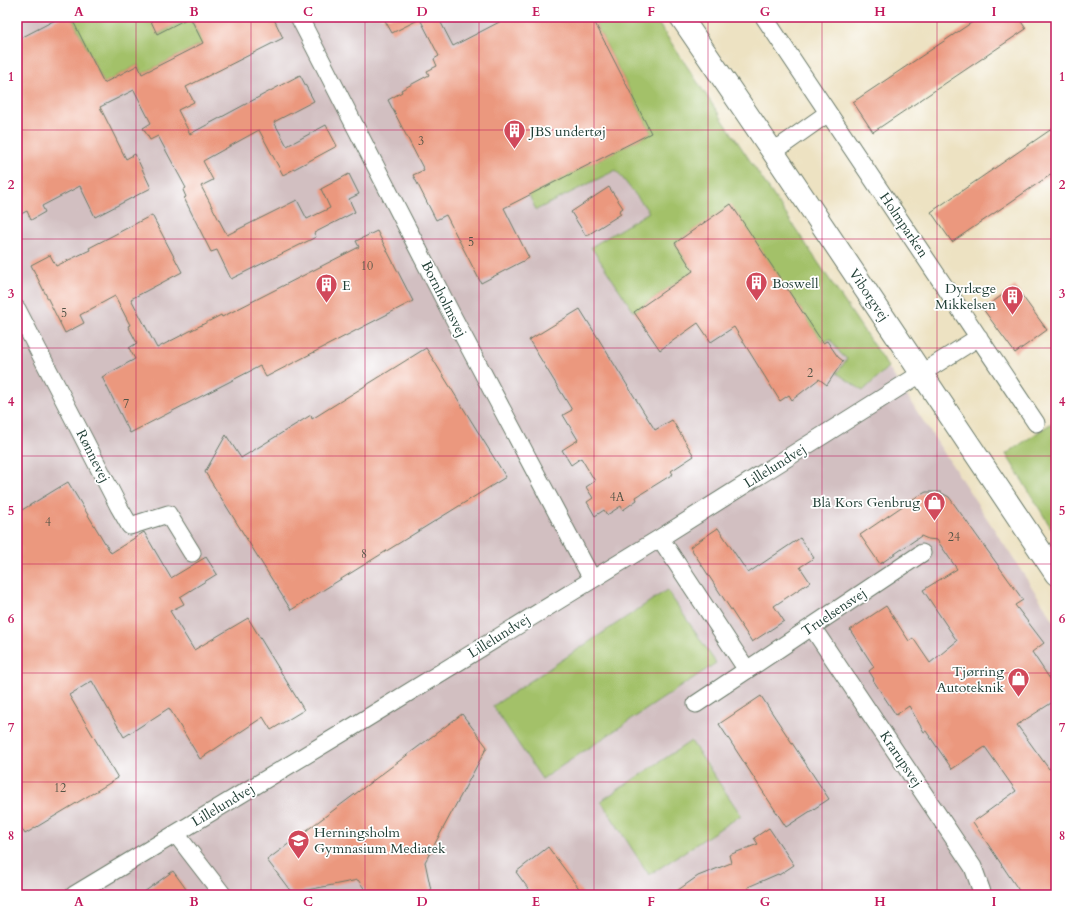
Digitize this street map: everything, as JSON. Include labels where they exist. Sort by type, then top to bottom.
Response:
[{"type":"street","name":"Bornholmsvej","points":[[299,17],[452,315],[592,579]]},
{"type":"street","name":"Viborgvej","points":[[681,17],[1056,574]]},
{"type":"street","name":"Holmparken","points":[[764,17],[1036,423]]},
{"type":"street","points":[[773,152],[828,113]]},
{"type":"street","name":"Rønnevej","points":[[17,309],[130,526],[168,514],[192,553]]},
{"type":"street","points":[[922,373],[979,337]]},
{"type":"street","name":"Lillelundvej","points":[[74,895],[660,538],[922,373]]},
{"type":"street","points":[[660,538],[747,670]]},
{"type":"street","name":"Truelsensvej","points":[[696,704],[922,553]]},
{"type":"street","name":"Krarupsvej","points":[[812,627],[973,867],[983,895]]},
{"type":"street","points":[[176,834],[223,895]]},
{"type":"shaded area","points":[[17,17],[654,17],[888,367],[1056,624],[1056,895],[17,895]]},
{"type":"green space","points":[[71,17],[149,17],[158,34],[190,17],[203,43],[142,74],[138,65],[104,83]]},
{"type":"green space","points":[[592,17],[654,17],[888,367],[863,391],[837,373],[847,359],[841,354],[830,339],[823,343],[731,205],[675,243],[693,271],[634,312],[591,247],[649,212],[616,170],[536,210],[529,195],[651,133]]},
{"type":"green space","points":[[1056,420],[1056,536],[1006,454]]},
{"type":"green space","points":[[667,590],[716,663],[542,779],[493,706]]},
{"type":"green space","points":[[691,741],[741,815],[649,875],[601,801]]},
{"type":"building","points":[[61,17],[71,17],[104,83],[138,65],[142,74],[203,43],[190,17],[273,17],[283,38],[186,87],[194,102],[178,110],[190,134],[300,75],[314,101],[274,122],[287,146],[326,125],[337,146],[283,175],[259,130],[203,161],[213,180],[201,186],[227,235],[297,200],[307,219],[330,208],[321,189],[349,174],[359,194],[349,199],[355,212],[314,233],[316,237],[231,279],[217,250],[211,252],[184,198],[186,197],[183,190],[186,188],[158,136],[150,140],[143,128],[151,123],[134,90],[100,107],[126,159],[135,154],[151,188],[95,217],[80,186],[42,206],[45,212],[31,220],[27,211],[17,216],[17,40]]},
{"type":"building","points":[[149,17],[190,17],[157,34]]},
{"type":"building","name":"JBS undertøj","points":[[383,17],[438,17],[453,46],[509,17],[592,17],[651,133],[504,208],[529,258],[481,283],[446,215],[436,220],[413,175],[424,170],[388,100],[402,92],[401,90],[429,75],[427,71],[437,66],[434,59],[439,56],[420,19],[392,33]]},
{"type":"building","points":[[980,17],[1018,17],[1026,29],[873,132],[853,102]]},
{"type":"building","points":[[1056,126],[1056,171],[952,242],[931,212]]},
{"type":"building","points":[[609,187],[623,208],[619,211],[621,214],[586,236],[571,212]]},
{"type":"building","name":"Boswell","points":[[731,204],[823,343],[827,341],[838,357],[843,361],[827,385],[819,379],[792,400],[789,395],[780,401],[734,327],[711,342],[698,323],[660,350],[634,312],[693,271],[675,243]]},
{"type":"building","points":[[152,215],[182,272],[131,299],[157,348],[221,315],[222,317],[359,247],[356,241],[377,231],[413,301],[266,377],[260,366],[130,433],[102,377],[135,359],[129,348],[137,343],[128,326],[130,325],[115,296],[80,315],[84,323],[65,333],[31,265],[50,255],[56,266],[90,250],[89,248]]},
{"type":"building","name":"Dyrlæge Mikkelsen","points":[[1015,286],[1047,330],[1015,353],[983,309]]},
{"type":"building","points":[[580,309],[655,430],[672,420],[694,456],[671,471],[673,474],[636,497],[637,500],[623,510],[621,506],[607,515],[604,510],[595,516],[587,502],[593,498],[586,487],[595,481],[581,458],[571,465],[562,450],[578,440],[563,415],[572,410],[529,340]]},
{"type":"building","points":[[426,348],[506,477],[291,610],[205,472],[226,435],[241,458],[311,415],[312,419]]},
{"type":"building","points":[[68,482],[111,553],[144,532],[171,578],[206,557],[217,574],[180,597],[184,604],[170,611],[194,650],[248,618],[304,710],[271,730],[263,717],[200,759],[169,708],[124,737],[92,681],[69,695],[118,778],[25,834],[17,821],[17,513]]},
{"type":"building","points":[[926,492],[940,492],[949,497],[1023,600],[1015,605],[1044,643],[1032,652],[1056,688],[1056,700],[1017,725],[1049,769],[1056,764],[1056,895],[1022,895],[973,822],[1016,791],[985,747],[952,769],[926,731],[924,732],[909,706],[896,715],[873,680],[874,679],[869,671],[874,667],[850,630],[886,606],[909,641],[913,638],[930,663],[957,641],[923,590],[957,569],[937,540],[928,539],[921,536],[880,564],[860,535],[913,499]]},
{"type":"building","points":[[718,528],[748,573],[800,538],[814,558],[800,567],[810,582],[774,606],[784,621],[752,642],[690,547]]},
{"type":"building","points":[[761,696],[829,799],[786,827],[719,724]]},
{"type":"building","points":[[462,714],[487,747],[425,862],[432,895],[369,895],[358,880],[292,893],[267,860]]},
{"type":"building","points":[[769,828],[794,865],[779,875],[778,874],[748,887],[752,895],[671,895],[698,876],[731,863],[729,855],[758,844],[754,838]]},
{"type":"building","points":[[548,847],[584,895],[533,895],[516,872]]},
{"type":"building","points":[[173,871],[186,889],[178,895],[140,895]]},
{"type":"place","name":"JBS undertøj","points":[[515,150]]},
{"type":"place","name":"Boswell","points":[[756,302]]},
{"type":"place","name":"E","points":[[326,304]]},
{"type":"place","name":"Dyrlæge Mikkelsen","points":[[1012,316]]},
{"type":"place","name":"Blå Kors Genbrug","points":[[935,522]]},
{"type":"place","name":"Tjørring Autoteknik","points":[[1019,698]]},
{"type":"place","name":"Herningsholm Gymnasium Mediatek","points":[[299,860]]}]
